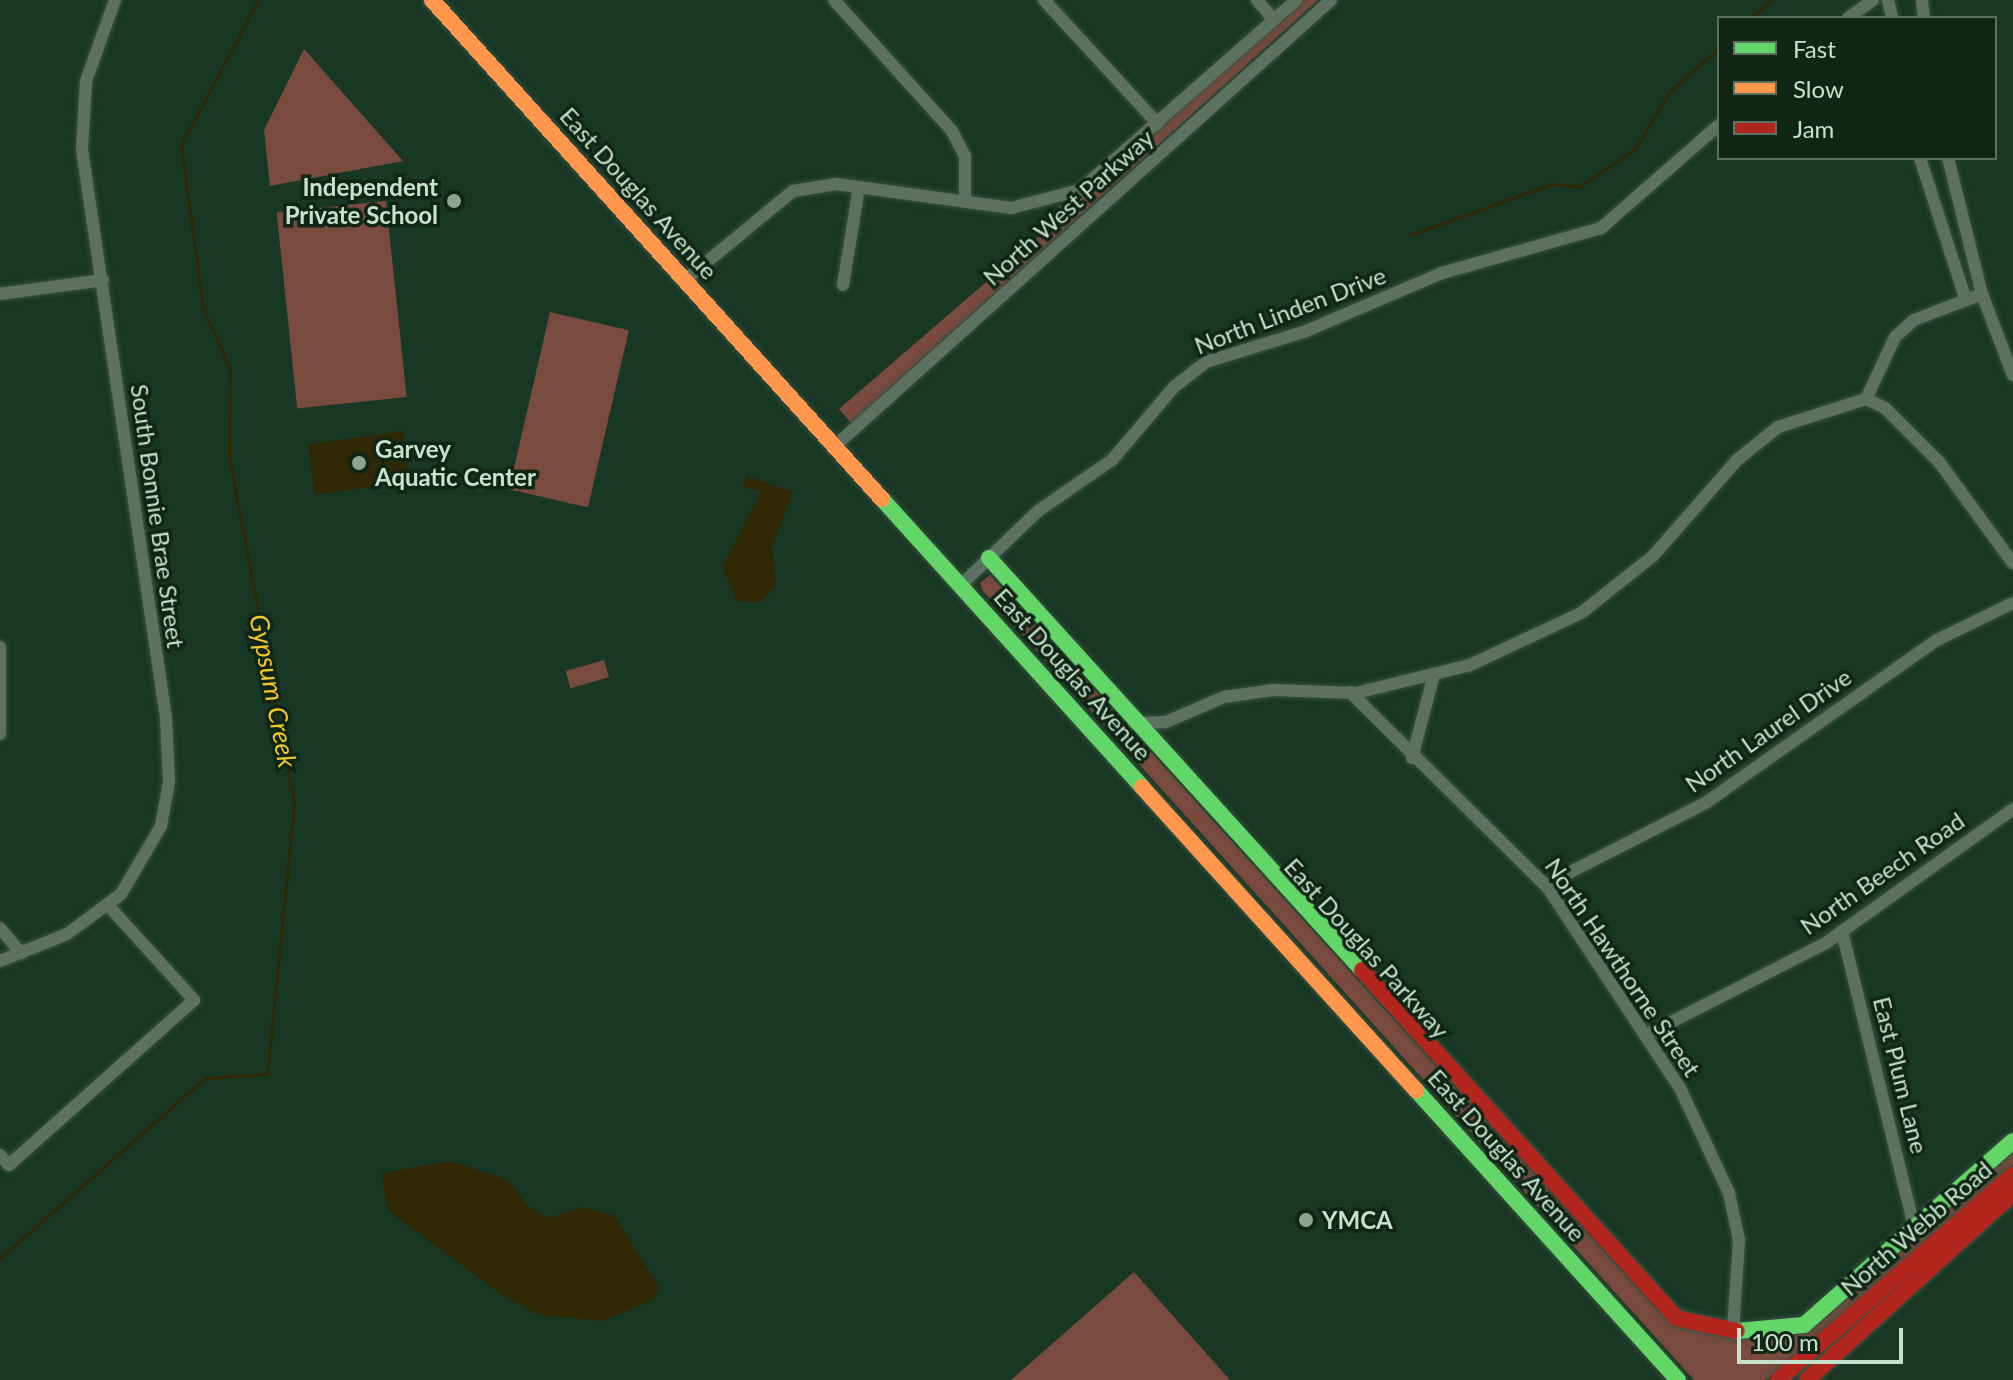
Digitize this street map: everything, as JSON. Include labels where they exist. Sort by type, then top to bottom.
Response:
[{"type":"street","name":"South Bonnie Brae Street","points":[[0,961],[21,953],[108,905],[144,861],[169,782],[103,280],[82,150],[86,81],[115,0]]},
{"type":"street","name":"East Douglas Avenue","points":[[432,0],[1678,1380]]},
{"type":"street","points":[[834,0],[952,131],[965,156],[965,202]]},
{"type":"street","points":[[1044,0],[1158,124]]},
{"type":"street","points":[[1257,0],[1274,20]]},
{"type":"street","points":[[685,280],[793,191],[859,187],[965,202],[1047,204],[1080,190],[1296,0]]},
{"type":"street","name":"North West Parkway","points":[[835,446],[1331,0]]},
{"type":"street","points":[[1851,16],[1873,0]]},
{"type":"street","name":"North Linden Drive","points":[[961,585],[1038,511],[1112,460],[1174,387],[1206,362],[1306,331],[1442,273],[1601,228],[1717,127]]},
{"type":"street","points":[[1921,160],[1966,300]]},
{"type":"street","points":[[1948,160],[1982,294],[2013,375]]},
{"type":"street","points":[[843,285],[859,187]]},
{"type":"street","points":[[0,294],[103,280]]},
{"type":"street","points":[[1866,399],[1895,337],[1982,294]]},
{"type":"street","points":[[1133,723],[1166,722],[1224,697],[1273,690],[1350,692],[1470,665],[1581,613],[1653,556],[1737,460],[1778,427],[1866,399],[1885,408],[1939,462],[2013,563]]},
{"type":"street","name":"East Douglas Parkway","points":[[989,558],[1133,723],[1649,1296],[1676,1318],[1733,1330],[1774,1333],[1804,1325],[2013,1141]]},
{"type":"street","name":"North Laurel Drive","points":[[1545,885],[1707,802],[1937,640],[2013,603]]},
{"type":"street","points":[[0,647],[0,734]]},
{"type":"street","points":[[1412,758],[1434,674]]},
{"type":"street","name":"North Hawthorne Street","points":[[1350,692],[1412,758],[1545,885],[1646,1035],[1714,1152],[1729,1193],[1739,1240],[1733,1330]]},
{"type":"street","name":"North Beech Road","points":[[1646,1035],[1842,931],[2013,809]]},
{"type":"street","points":[[5,1160],[194,1000],[108,905]]},
{"type":"street","points":[[0,928],[21,953]]},
{"type":"street","name":"East Plum Lane","points":[[1842,931],[1915,1230]]},
{"type":"street","name":"North Webb Road","points":[[1778,1380],[2013,1175]]},
{"type":"street","name":"North Webb Road","points":[[1807,1380],[2013,1193]]},
{"type":"shaded area","points":[[1303,0],[1318,0],[851,423],[839,409],[1064,215],[1058,207],[1087,193]]},
{"type":"shaded area","points":[[304,49],[403,161],[270,186],[264,130]]},
{"type":"shaded area","points":[[386,201],[407,397],[297,408],[277,212]]},
{"type":"shaded area","points":[[550,312],[629,330],[588,508],[509,489]]},
{"type":"shaded area","name":"Garvey Aquatic Center","points":[[403,431],[410,482],[315,495],[308,444]]},
{"type":"shaded area","points":[[747,476],[793,492],[772,548],[776,585],[760,603],[737,601],[722,567],[761,492],[742,487]]},
{"type":"shaded area","points":[[990,575],[1659,1312],[1685,1326],[1808,1327],[2013,1147],[2013,1165],[1766,1380],[1694,1380],[982,590],[980,583]]},
{"type":"shaded area","points":[[604,660],[609,677],[571,688],[566,671]]},
{"type":"shaded area","points":[[450,1161],[508,1180],[528,1206],[549,1218],[583,1207],[615,1216],[659,1288],[653,1300],[603,1321],[539,1315],[503,1296],[387,1210],[382,1173]]},
{"type":"shaded area","points":[[1134,1272],[1230,1380],[1011,1380]]},
{"type":"waterway","name":"Gypsum Creek","points":[[0,1258],[205,1078],[267,1074],[294,804],[229,458],[230,369],[203,308],[181,145],[258,0]]},
{"type":"waterway","points":[[1752,16],[1772,0]]},
{"type":"waterway","points":[[1410,235],[1552,184],[1579,187],[1635,149],[1670,91],[1717,50]]},
{"type":"traffic: fast","points":[[882,499],[1142,787]]},
{"type":"traffic: fast","points":[[989,558],[1362,970]]},
{"type":"traffic: fast","points":[[1416,1090],[1678,1380]]},
{"type":"traffic: fast","points":[[1737,1331],[1804,1325],[2013,1141]]},
{"type":"traffic: slow","points":[[432,0],[882,499]]},
{"type":"traffic: slow","points":[[1142,787],[1416,1090]]},
{"type":"traffic: jam","points":[[1362,970],[1676,1318],[1737,1331]]},
{"type":"traffic: jam","points":[[1778,1380],[2013,1175]]},
{"type":"traffic: jam","points":[[1807,1380],[2013,1193]]},
{"type":"place","name":"Independent Private School","points":[[454,201]]},
{"type":"place","name":"Garvey Aquatic Center","points":[[359,463]]},
{"type":"place","name":"YMCA","points":[[1306,1220]]}]
